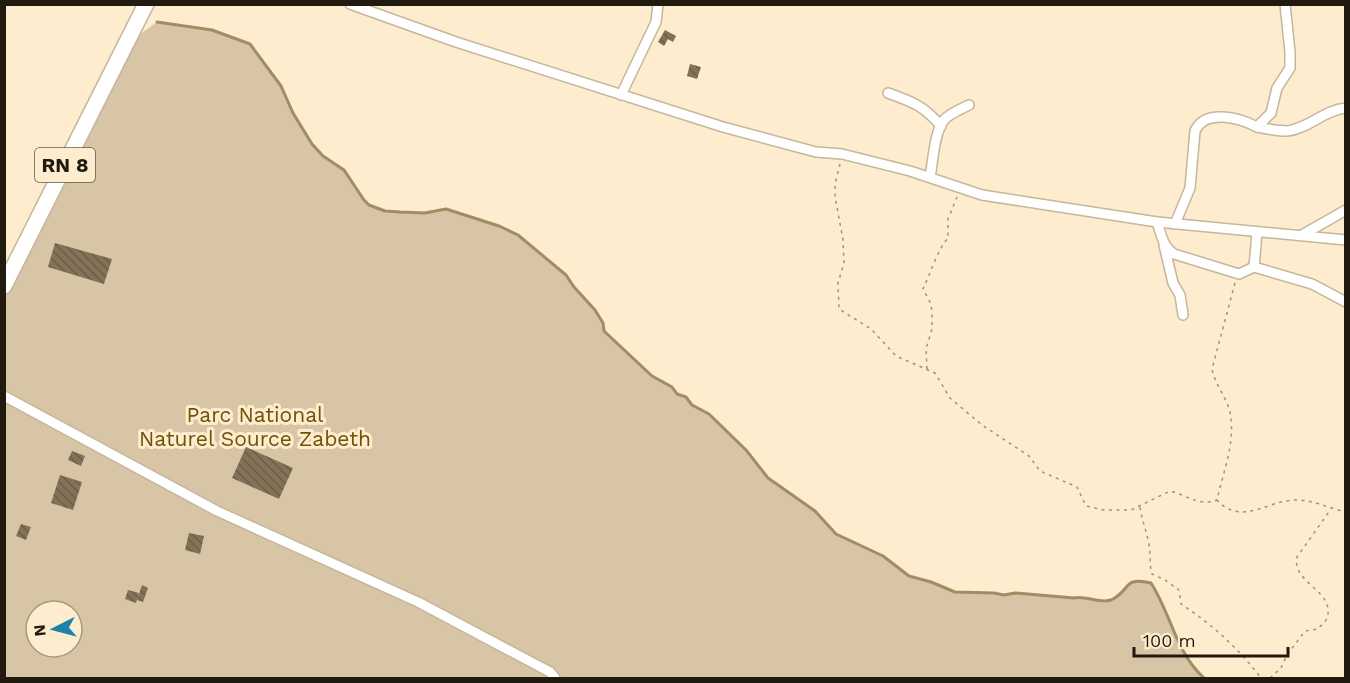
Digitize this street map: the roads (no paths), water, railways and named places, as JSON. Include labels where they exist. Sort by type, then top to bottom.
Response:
[{"type":"main road","name":"RN 8","points":[[4,285],[146,4]]},
{"type":"street","points":[[350,4],[456,42],[735,130],[816,152],[842,154],[930,177],[982,195],[1157,222],[1346,240]]},
{"type":"street","points":[[621,95],[656,22],[658,4]]},
{"type":"street","points":[[1257,127],[1271,113],[1277,88],[1290,68],[1285,4]]},
{"type":"street","points":[[888,93],[915,102],[927,110],[941,126]]},
{"type":"street","points":[[930,177],[934,151],[945,118],[969,105]]},
{"type":"street","points":[[1175,224],[1190,188],[1195,131],[1202,120],[1220,117],[1244,120],[1257,127],[1286,131],[1298,128],[1335,109],[1346,108]]},
{"type":"street","points":[[1302,235],[1346,210]]},
{"type":"street","points":[[1157,222],[1173,283],[1180,296],[1183,315]]},
{"type":"street","points":[[1254,267],[1257,233]]},
{"type":"street","points":[[1164,243],[1174,254],[1239,274],[1254,267],[1312,284],[1346,302]]},
{"type":"street","points":[[4,396],[217,511],[418,602],[550,672],[555,678]]},
{"type":"waterway","points":[[157,22],[212,30],[250,44],[281,86],[293,113],[312,144],[323,156],[344,170],[369,205],[385,211],[400,212],[425,213],[446,209],[499,226],[518,235],[566,275],[595,310],[603,323],[604,331],[652,376],[672,387],[677,394],[686,397],[692,405],[709,414],[746,450],[768,478],[815,511],[836,534],[883,556],[909,576],[955,592],[1004,595],[1015,593],[1107,601],[1122,593],[1135,581],[1151,583],[1180,645],[1204,678]]},
{"type":"park label","name":"Parc National Naturel Source Zabeth","points":[[255,427]]}]
